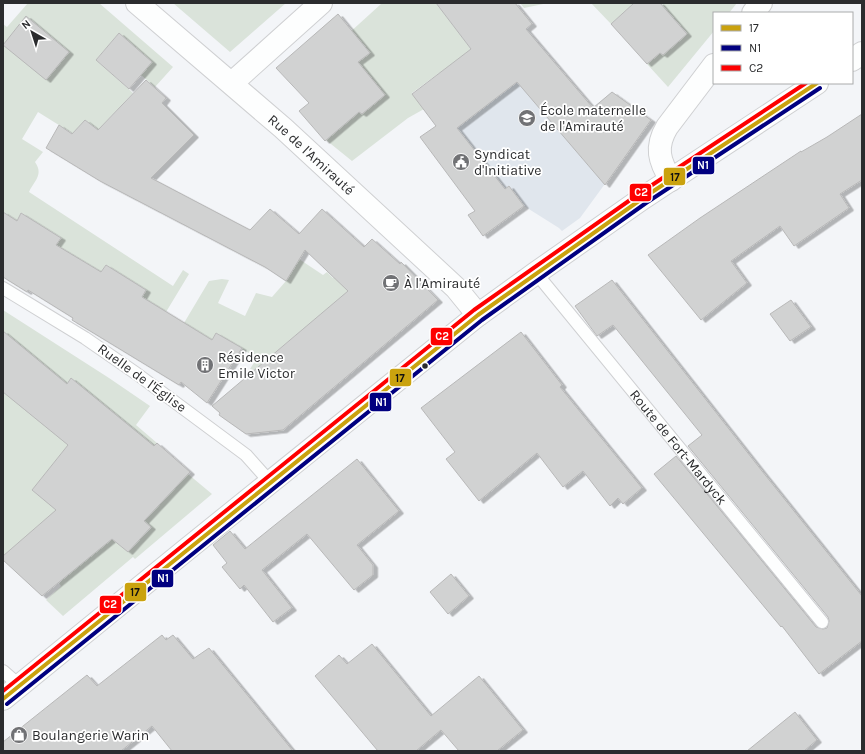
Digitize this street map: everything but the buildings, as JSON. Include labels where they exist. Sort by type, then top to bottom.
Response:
[{"type":"main road","name":"Rue de l'Amirauté","points":[[137,3],[232,83],[300,143],[447,280],[478,315]]},
{"type":"main road","points":[[232,83],[321,3]]},
{"type":"main road","points":[[754,12],[761,3]]},
{"type":"main road","points":[[853,59],[862,53]]},
{"type":"main road","points":[[671,180],[664,169],[660,158],[659,148],[663,135],[667,126],[713,66]]},
{"type":"main road","points":[[3,699],[478,315],[671,180],[815,84]]},
{"type":"lane","name":"Route de Fort-Mardyck","points":[[536,273],[822,622]]},
{"type":"lane","name":"Ruelle de l'Église","points":[[3,288],[85,338],[137,374],[246,455],[270,482]]},
{"type":"lane","points":[[3,671],[20,686]]},
{"type":"shaded area","points":[[28,3],[99,3],[173,67],[155,87],[141,75],[152,62],[119,33],[96,60],[133,93],[98,130],[85,120],[74,132],[102,152],[38,112],[22,139],[43,152],[35,162],[39,171],[37,178],[29,192],[173,286],[183,270],[189,274],[166,312],[142,297],[146,290],[106,265],[101,272],[56,245],[60,237],[21,213],[17,221],[3,212],[3,24],[7,27]]},
{"type":"shaded area","points":[[173,3],[286,3],[230,52]]},
{"type":"shaded area","points":[[380,3],[436,3],[482,64],[439,73],[412,93],[424,109],[408,118],[352,161],[326,140],[359,112],[362,114],[382,97],[377,86],[358,62],[370,53],[363,44],[352,55],[314,35],[333,18],[348,34],[381,4]]},
{"type":"shaded area","name":"École maternelle de l'Amirauté","points":[[412,3],[515,3],[532,24],[527,29],[592,108],[612,92],[625,101],[615,115],[629,151],[580,218],[562,231],[524,206],[509,186],[505,189],[448,117],[451,89]]},
{"type":"shaded area","points":[[520,3],[548,3],[524,8]]},
{"type":"shaded area","points":[[591,3],[634,3],[611,24]]},
{"type":"shaded area","points":[[664,3],[737,3],[730,12],[713,12],[713,32],[668,87],[647,64],[660,53],[663,55],[687,33],[662,5]]},
{"type":"shaded area","points":[[299,259],[323,275],[327,272],[333,278],[341,269],[372,273],[278,350],[265,378],[250,369],[257,358],[216,333],[212,340],[184,323],[209,281],[222,279],[229,280],[218,303],[245,316],[256,293],[272,297],[286,281]]},
{"type":"shaded area","points":[[3,310],[150,406],[136,425],[157,443],[112,492],[32,490],[54,507],[70,524],[51,541],[36,528],[3,556],[3,392],[99,469],[71,379],[67,384],[3,331]]},
{"type":"shaded area","points":[[188,474],[212,494],[135,559],[133,557],[63,616],[46,600],[61,586],[59,583],[111,538],[128,552],[151,528],[144,521]]},
{"type":"transit line","name":"C2","points":[[3,691],[474,310],[640,193],[804,84]]},
{"type":"transit line","name":"17","points":[[3,699],[478,315],[643,198],[815,84]]},
{"type":"transit line","name":"N1","points":[[7,704],[482,320],[646,203],[820,88]]},
{"type":"place","name":"École maternelle de l'Amirauté","points":[[527,118]]},
{"type":"place","name":"Syndicat d'Initiative","points":[[461,162]]},
{"type":"place","name":"À l'Amirauté","points":[[391,283]]},
{"type":"place","name":"Résidence Emile Victor","points":[[205,365]]},
{"type":"place","name":"Boulangerie Warin","points":[[19,735]]}]
